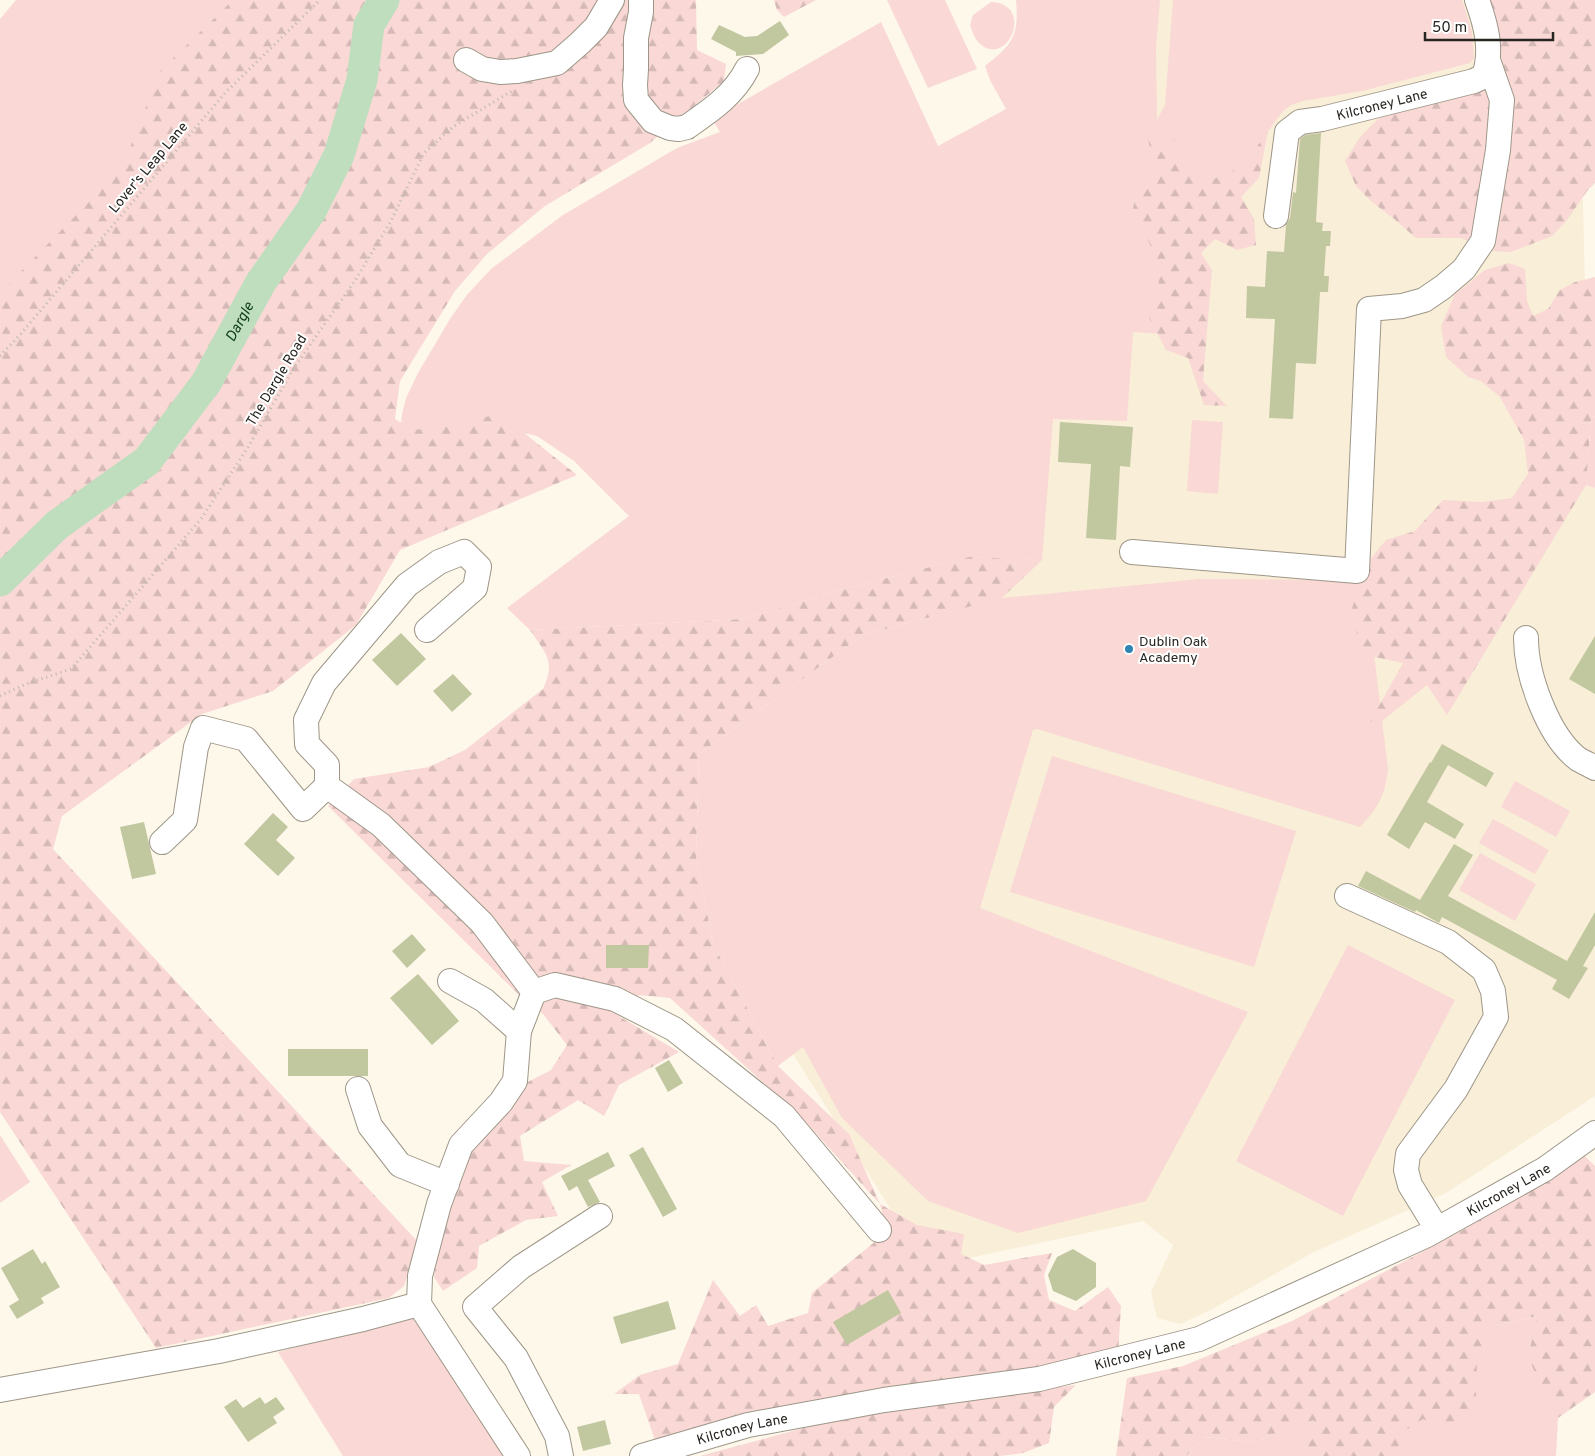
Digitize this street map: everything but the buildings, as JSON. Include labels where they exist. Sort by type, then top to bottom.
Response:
[{"type":"street","points":[[466,60],[482,69],[500,72],[517,71],[557,63],[596,27],[612,0]]},
{"type":"street","points":[[641,0],[641,12],[636,38],[636,100],[653,121],[670,128],[679,129],[687,127],[729,94],[740,83],[747,69]]},
{"type":"street","points":[[1132,552],[1357,571],[1369,309],[1402,306],[1424,300],[1464,269],[1482,241],[1498,150],[1502,100],[1489,63],[1486,27],[1476,0]]},
{"type":"street","name":"Kilcroney Lane","points":[[1276,216],[1287,132],[1300,122],[1322,119],[1474,81],[1484,76],[1489,63]]},
{"type":"street","points":[[162,842],[185,820],[196,748],[203,728],[246,739],[303,809],[327,786],[327,765],[307,744],[306,720],[324,683],[408,585],[439,562],[464,552],[479,567],[475,588],[427,630]]},
{"type":"street","points":[[1526,638],[1526,652],[1537,695],[1554,731],[1578,758],[1595,768]]},
{"type":"street","points":[[327,786],[381,825],[482,923],[534,992]]},
{"type":"street","points":[[1347,896],[1448,942],[1484,970],[1493,991],[1496,1017],[1456,1089],[1408,1154],[1406,1170],[1410,1185],[1437,1229]]},
{"type":"street","points":[[450,981],[484,1000],[520,1031]]},
{"type":"street","points":[[534,992],[555,985],[615,999],[674,1030],[784,1116],[879,1230]]},
{"type":"street","points":[[518,1456],[419,1304],[420,1276],[439,1204],[461,1145],[500,1102],[515,1081],[520,1031],[534,992]]},
{"type":"street","points":[[358,1089],[370,1126],[400,1165],[447,1184]]},
{"type":"street","name":"Kilcroney Lane","points":[[642,1456],[748,1426],[884,1400],[1039,1378],[1199,1339],[1437,1229],[1545,1169],[1595,1133]]},
{"type":"street","points":[[561,1456],[557,1436],[516,1358],[475,1307],[521,1267],[600,1216]]},
{"type":"street","points":[[0,1390],[219,1351],[363,1319],[419,1304]]},
{"type":"path","name":"Lover's Leap Lane","points":[[0,356],[225,93],[320,0]]},
{"type":"path","name":"The Dargle Road","points":[[0,696],[26,684],[71,669],[201,519],[248,449],[294,368],[356,279],[391,221],[424,153],[454,126],[520,87]]},
{"type":"shaded area","name":"Dublin Oak Academy","points":[[1153,0],[1578,0],[1589,449],[1586,485],[1595,488],[1595,1096],[1446,1193],[1314,1252],[1209,1311],[1180,1324],[1157,1318],[1151,1292],[1173,1245],[1143,1221],[927,1267],[779,1032]]},
{"type":"green space","points":[[16,0],[248,0],[132,179],[0,325],[0,19]]},
{"type":"green space","points":[[233,0],[696,0],[697,50],[726,64],[724,81],[650,143],[545,206],[487,254],[455,291],[400,381],[395,419],[413,430],[453,426],[497,414],[577,475],[400,550],[356,625],[273,691],[202,714],[62,816],[53,849],[418,1242],[404,1286],[389,1298],[156,1348],[0,1112],[0,293],[122,168],[160,71]]},
{"type":"green space","points":[[774,0],[816,0],[784,17],[777,10]]},
{"type":"green space","points":[[887,0],[945,0],[977,69],[928,88]]},
{"type":"green space","points":[[1016,0],[1160,0],[1156,49],[1157,120],[1165,105],[1173,0],[1462,0],[1472,32],[1474,58],[1470,63],[1362,91],[1303,101],[1291,105],[1283,111],[1268,131],[1251,166],[1206,188],[1161,334],[1133,332],[1127,421],[1053,419],[1042,560],[969,557],[844,589],[744,619],[530,630],[507,608],[629,516],[574,461],[537,436],[504,429],[400,434],[406,398],[418,373],[466,296],[491,269],[563,215],[677,148],[720,132],[712,119],[881,22],[938,146],[1006,109],[990,80],[985,66],[1002,52],[1012,39],[1016,23]]},
{"type":"green space","points":[[1490,0],[1595,0],[1595,183],[1587,191],[1567,220],[1552,236],[1511,252],[1492,251],[1461,238],[1416,238],[1372,202],[1356,186],[1345,161],[1360,137],[1378,119],[1451,95],[1499,41]]},
{"type":"green space","points":[[991,2],[1005,5],[1012,13],[1014,23],[1012,33],[1007,42],[999,48],[989,49],[979,43],[970,25],[973,15]]},
{"type":"green space","points":[[1187,129],[1165,149],[1205,183],[1243,166],[1268,131],[1259,178],[1241,197],[1254,219],[1256,245],[1237,250],[1215,239],[1201,253],[1212,270],[1203,381],[1227,406],[1204,405],[1188,358],[1166,350],[1149,317],[1160,300],[1158,273],[1153,251],[1133,209],[1138,184],[1157,177],[1148,139]]},
{"type":"green space","points":[[1509,263],[1525,269],[1527,301],[1533,316],[1548,309],[1560,290],[1575,282],[1595,277],[1595,416],[1591,419],[1586,485],[1447,715],[1427,685],[1361,738],[1403,663],[1361,654],[1352,609],[1364,567],[1386,540],[1415,531],[1443,500],[1482,502],[1512,498],[1528,474],[1524,440],[1500,397],[1481,381],[1468,377],[1446,357],[1441,326],[1455,294],[1485,270]]},
{"type":"green space","points":[[1595,416],[1595,488],[1586,485],[1591,419]]},
{"type":"green space","points":[[1192,420],[1223,422],[1218,494],[1187,491]]},
{"type":"green space","points":[[969,557],[1042,560],[1002,598],[863,635],[699,754],[696,856],[713,944],[778,1066],[849,1134],[880,1204],[800,1116],[670,998],[639,995],[619,1016],[679,1052],[619,1085],[604,1116],[578,1100],[520,1136],[524,1161],[571,1165],[542,1182],[558,1216],[526,1220],[479,1246],[477,1268],[443,1291],[434,1277],[439,1237],[473,1143],[516,1088],[551,1070],[567,1045],[543,1014],[519,995],[328,806],[354,779],[429,767],[465,750],[543,689],[549,671],[549,664],[545,652],[530,630],[744,619],[844,589]]},
{"type":"green space","points":[[1200,579],[1365,580],[1388,769],[1383,794],[1372,813],[1360,827],[1037,729],[1033,730],[980,908],[1248,1012],[1146,1201],[1018,1233],[928,1201],[842,1118],[803,1047],[778,1066],[713,944],[696,856],[699,754],[863,635],[1002,598]]},
{"type":"green space","points":[[1052,756],[1296,831],[1254,967],[1010,892]]},
{"type":"green space","points":[[1515,781],[1570,811],[1556,837],[1501,807]]},
{"type":"green space","points":[[1493,819],[1549,850],[1535,874],[1479,843]]},
{"type":"green space","points":[[1480,853],[1536,884],[1515,921],[1459,890]]},
{"type":"green space","points":[[1348,945],[1455,1000],[1343,1216],[1236,1161]]},
{"type":"green space","points":[[0,1135],[30,1182],[0,1203]]},
{"type":"green space","points":[[1584,1155],[1595,1166],[1595,1392],[1558,1418],[1528,1358],[1537,1316],[1487,1328],[1477,1364],[1475,1419],[1444,1427],[1423,1419],[1406,1430],[1394,1456],[1301,1456],[1314,1420],[1251,1442],[1205,1437],[1186,1456],[1116,1456],[1127,1378],[1183,1366],[1292,1321],[1463,1230]]},
{"type":"green space","points":[[880,1204],[917,1225],[964,1234],[961,1254],[984,1265],[1052,1253],[1044,1275],[1049,1300],[1075,1311],[1108,1287],[1121,1306],[1118,1355],[657,1446],[639,1394],[614,1394],[640,1375],[678,1364],[713,1280],[740,1316],[756,1305],[768,1326],[808,1313],[812,1293],[887,1232]]},
{"type":"green space","points":[[1538,1316],[1558,1418],[1556,1456],[1317,1456],[1487,1328]]},
{"type":"green space","points":[[418,1318],[507,1456],[343,1456],[278,1352],[403,1319]]},
{"type":"green space","points":[[1076,1385],[1054,1407],[1049,1443],[1023,1453],[1000,1456],[700,1456],[870,1410]]},
{"type":"green space","points":[[1315,1419],[1301,1456],[1186,1456],[1205,1437],[1251,1442]]},
{"type":"waterway","name":"Dargle","points":[[0,581],[57,525],[147,461],[206,383],[261,282],[311,211],[339,155],[362,80],[369,25],[384,0]]},
{"type":"place","name":"Dublin Oak Academy","points":[[1129,649]]}]
